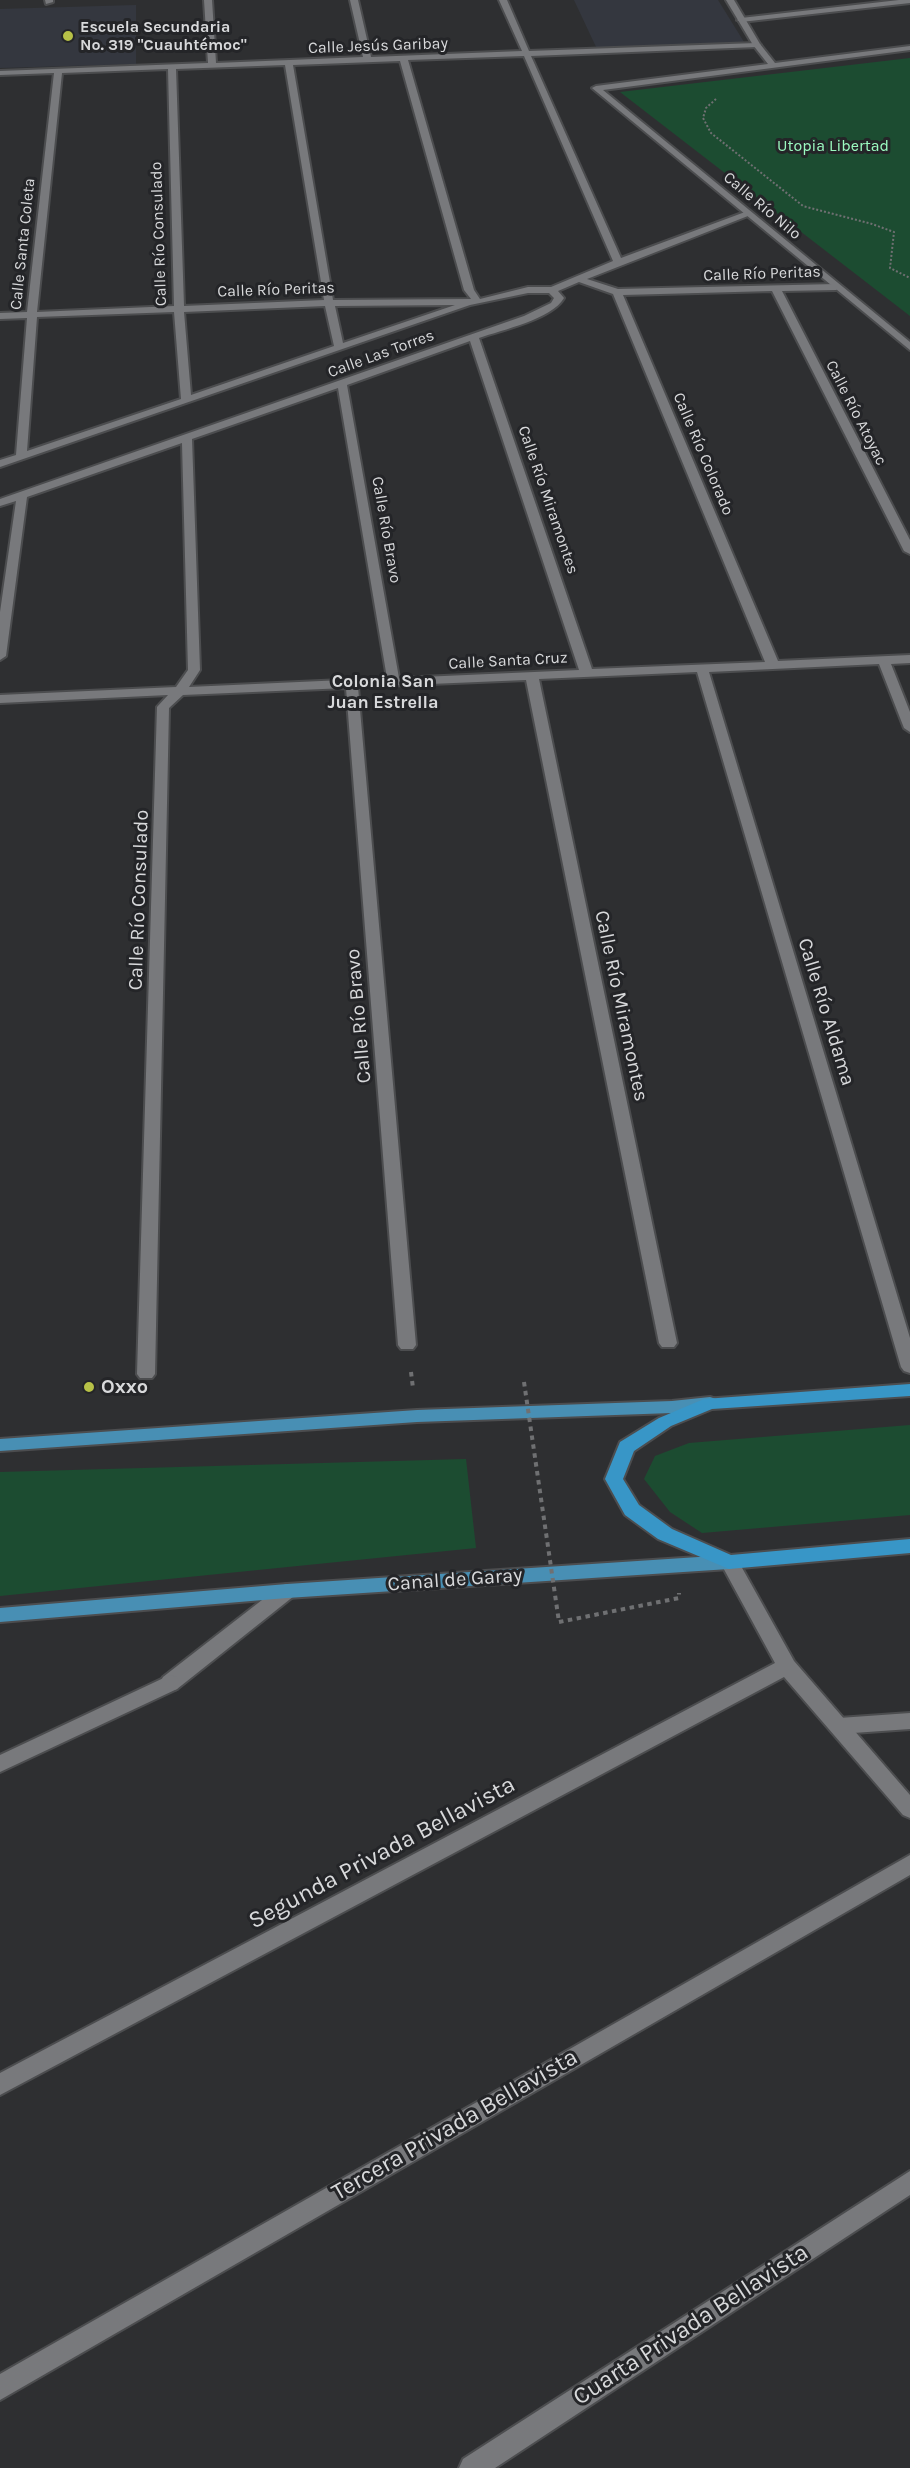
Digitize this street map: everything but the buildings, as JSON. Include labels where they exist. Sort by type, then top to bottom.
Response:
[{"type":"highway","points":[[729,1562],[665,1534],[632,1510],[614,1479],[626,1447],[665,1422],[710,1403],[910,1390]]},
{"type":"highway","name":"Canal de Garay","points":[[729,1562],[910,1546]]},
{"type":"main road","points":[[0,1445],[417,1416],[672,1407],[710,1403]]},
{"type":"main road","name":"Canal de Garay","points":[[0,1615],[287,1591],[729,1562]]},
{"type":"street","points":[[208,0],[212,66]]},
{"type":"street","points":[[354,0],[368,61]]},
{"type":"street","points":[[503,0],[618,262]]},
{"type":"street","points":[[730,0],[757,45],[772,64],[910,48]]},
{"type":"street","points":[[741,20],[910,1]]},
{"type":"street","name":"Calle Jesús Garibay","points":[[0,73],[404,60],[757,45]]},
{"type":"street","points":[[404,60],[469,290],[478,302]]},
{"type":"street","points":[[289,64],[329,303],[339,347]]},
{"type":"street","name":"Calle Río Nilo","points":[[772,64],[596,88],[910,347]]},
{"type":"street","name":"Calle Río Consulado","points":[[172,67],[179,309],[186,400]]},
{"type":"street","name":"Calle Santa Coleta","points":[[21,456],[32,315],[57,72]]},
{"type":"street","points":[[552,290],[618,262],[748,214]]},
{"type":"street","points":[[579,279],[617,292]]},
{"type":"street","name":"Calle Río Peritas","points":[[617,292],[836,287]]},
{"type":"street","name":"Calle Río Atoyac","points":[[776,289],[910,551]]},
{"type":"street","name":"Calle Río Peritas","points":[[0,316],[329,303],[478,302],[528,290],[552,290]]},
{"type":"street","name":"Calle Las Torres","points":[[0,503],[474,337],[555,305],[558,298],[552,290]]},
{"type":"street","name":"Calle Río Colorado","points":[[617,292],[773,665]]},
{"type":"street","name":"Calle Las Torres","points":[[0,464],[339,347],[478,302]]},
{"type":"street","name":"Calle Río Miramontes","points":[[474,337],[587,674]]},
{"type":"street","name":"Calle Río Bravo","points":[[342,384],[394,682]]},
{"type":"street","name":"Calle Río Consulado","points":[[146,1374],[163,707],[181,690],[195,670],[187,438]]},
{"type":"street","points":[[0,656],[22,495]]},
{"type":"street","name":"Calle Santa Cruz","points":[[0,699],[910,659]]},
{"type":"street","points":[[884,661],[910,728]]},
{"type":"street","name":"Calle Río Aldama","points":[[702,669],[910,1367]]},
{"type":"street","name":"Calle Río Miramontes","points":[[532,677],[668,1343]]},
{"type":"street","name":"Calle Río Bravo","points":[[352,684],[407,1345]]},
{"type":"street","points":[[729,1562],[787,1666],[910,1809]]},
{"type":"street","points":[[0,1764],[170,1683],[287,1591]]},
{"type":"street","name":"Segunda Privada Bellavista","points":[[0,2085],[787,1666]]},
{"type":"street","points":[[839,1726],[910,1720]]},
{"type":"street","name":"Tercera Privada Bellavista","points":[[0,2388],[910,1864]]},
{"type":"street","name":"Cuarta Privada Bellavista","points":[[472,2468],[910,2182]]},
{"type":"path","points":[[722,96],[706,108],[703,118],[711,133],[803,206],[819,213],[883,227],[894,232],[890,268],[910,278]]},
{"type":"path","points":[[407,1345],[417,1416]]},
{"type":"path","points":[[524,1382],[559,1622],[679,1598]]},
{"type":"shaded area","points":[[574,0],[718,0],[744,42],[597,49]]},
{"type":"shaded area","name":"Escuela Secundaria No. 319 \"Cuauhtémoc\"","points":[[136,5],[136,64],[0,68],[0,9]]},
{"type":"green space","name":"Utopia Libertad","points":[[910,58],[910,316],[620,92]]},
{"type":"green space","points":[[910,1425],[910,1515],[702,1533],[670,1512],[644,1479],[655,1456],[689,1443]]},
{"type":"green space","points":[[466,1459],[476,1548],[0,1596],[0,1472]]},
{"type":"place","name":"Escuela Secundaria No. 319 \"Cuauhtémoc\"","points":[[68,36]]},
{"type":"place","name":"Oxxo","points":[[89,1387]]},
{"type":"district","name":"Colonia San Juan Estrella","points":[[383,692]]}]
